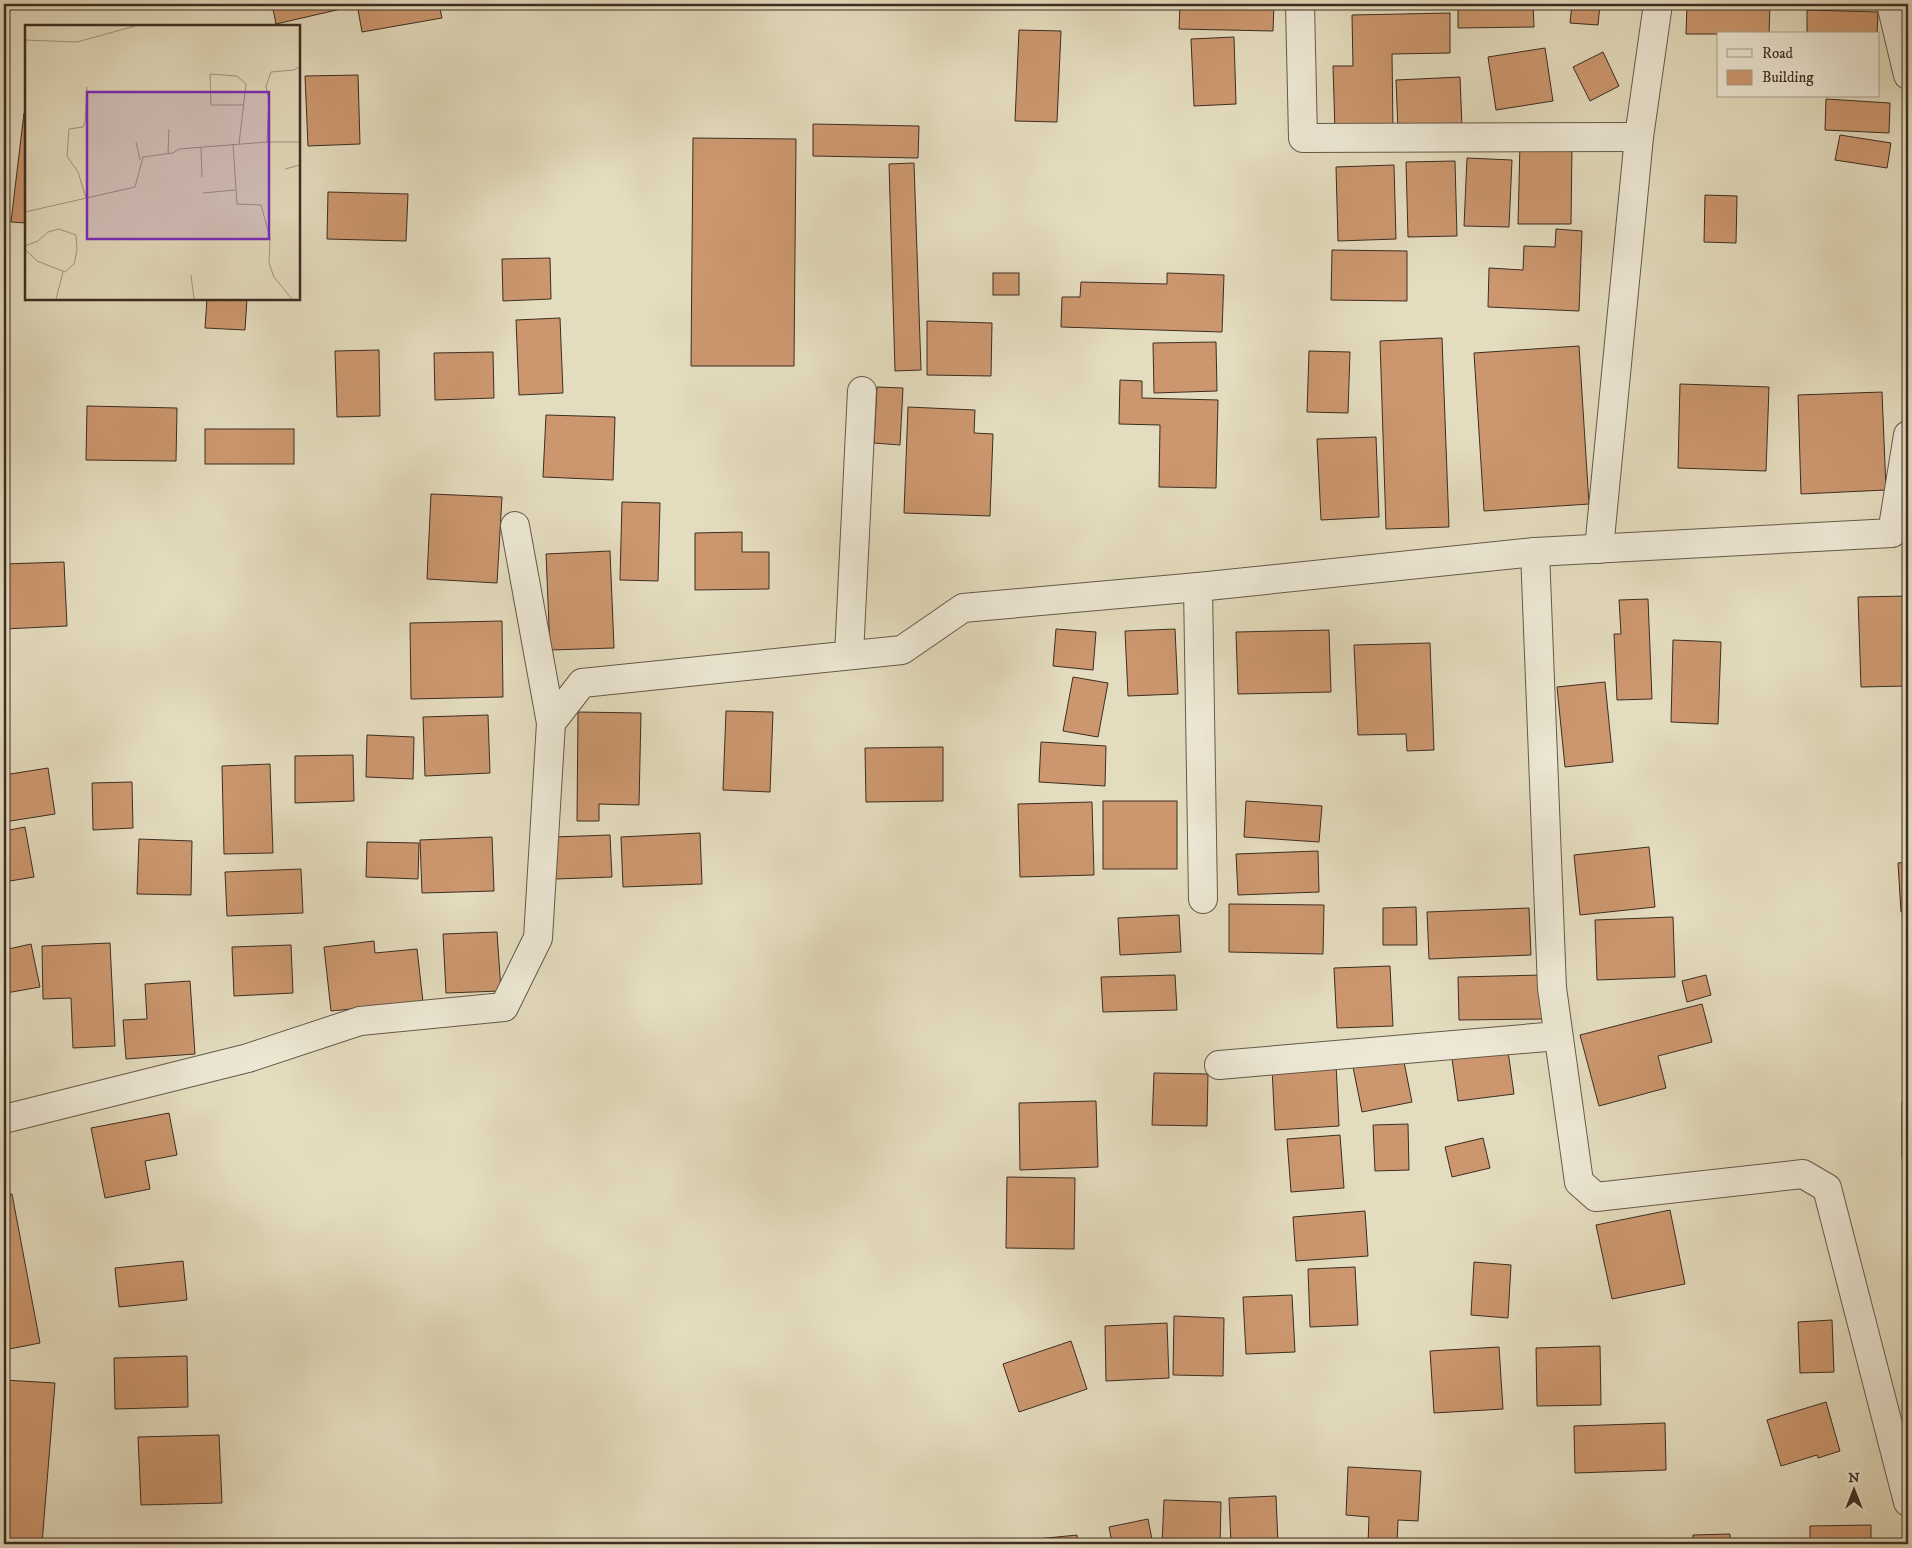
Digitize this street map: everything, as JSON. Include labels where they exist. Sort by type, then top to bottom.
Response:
[{"type":"street","points":[[1300,4],[1303,138],[1639,137]]},
{"type":"street","points":[[1599,549],[1639,137],[1658,4]]},
{"type":"street","points":[[1890,4],[1908,75]]},
{"type":"street","points":[[849,655],[862,391]]},
{"type":"street","points":[[551,723],[582,683],[902,650],[963,608],[1198,587],[1535,552],[1900,533],[1908,435]]},
{"type":"street","points":[[4,1119],[248,1058],[360,1021],[504,1007],[538,938],[551,723],[515,526]]},
{"type":"street","points":[[1535,552],[1552,988],[1579,1182],[1596,1197],[1803,1174],[1827,1188],[1908,1502]]},
{"type":"street","points":[[1198,587],[1203,899]]},
{"type":"street","points":[[1219,1065],[1558,1036]]},
{"type":"building","points":[[272,4],[354,4],[354,6],[276,24]]},
{"type":"building","points":[[357,4],[439,4],[442,18],[362,32]]},
{"type":"building","points":[[1180,4],[1274,4],[1273,31],[1179,29]]},
{"type":"building","points":[[1458,4],[1533,4],[1534,27],[1458,28]]},
{"type":"building","points":[[1572,4],[1600,4],[1598,25],[1570,23]]},
{"type":"building","points":[[1687,4],[1770,4],[1769,32],[1686,34]]},
{"type":"building","points":[[1807,10],[1878,12],[1877,32],[1807,32]]},
{"type":"building","points":[[1450,13],[1450,53],[1392,54],[1393,130],[1335,131],[1333,66],[1353,66],[1352,15]]},
{"type":"building","points":[[1019,30],[1061,31],[1057,122],[1015,121]]},
{"type":"building","points":[[1234,37],[1236,104],[1194,106],[1191,39]]},
{"type":"building","points":[[1545,48],[1553,101],[1496,110],[1488,57]]},
{"type":"building","points":[[1603,52],[1619,86],[1590,101],[1573,67]]},
{"type":"building","points":[[358,75],[360,144],[308,146],[305,76]]},
{"type":"building","points":[[1460,77],[1462,127],[1398,130],[1396,80]]},
{"type":"building","points":[[1826,99],[1890,103],[1889,133],[1825,130]]},
{"type":"building","points":[[24,113],[25,113],[25,223],[11,222]]},
{"type":"building","points":[[813,124],[919,126],[918,158],[813,156]]},
{"type":"building","points":[[1840,135],[1891,143],[1887,168],[1835,160]]},
{"type":"building","points":[[693,138],[796,139],[794,366],[691,366]]},
{"type":"building","points":[[1520,143],[1572,144],[1571,224],[1518,224]]},
{"type":"building","points":[[1467,158],[1512,160],[1509,227],[1464,226]]},
{"type":"building","points":[[1455,161],[1457,236],[1408,237],[1406,162]]},
{"type":"building","points":[[914,163],[921,370],[895,371],[889,164]]},
{"type":"building","points":[[1394,165],[1396,239],[1338,241],[1336,167]]},
{"type":"building","points":[[328,192],[408,194],[406,241],[327,239]]},
{"type":"building","points":[[1705,195],[1737,196],[1736,243],[1704,242]]},
{"type":"building","points":[[1556,229],[1582,231],[1579,311],[1488,307],[1489,268],[1523,270],[1524,246],[1555,247]]},
{"type":"building","points":[[1332,250],[1407,251],[1407,301],[1331,300]]},
{"type":"building","points":[[550,258],[551,299],[503,301],[502,259]]},
{"type":"building","points":[[993,273],[1019,273],[1019,295],[993,295]]},
{"type":"building","points":[[1167,273],[1224,275],[1222,332],[1061,327],[1062,297],[1080,297],[1081,282],[1167,284]]},
{"type":"building","points":[[207,300],[247,300],[245,330],[205,328]]},
{"type":"building","points":[[560,318],[563,393],[519,395],[516,320]]},
{"type":"building","points":[[927,321],[992,323],[991,376],[927,375]]},
{"type":"building","points":[[1442,338],[1449,527],[1386,529],[1380,341]]},
{"type":"building","points":[[1216,342],[1217,391],[1154,393],[1153,343]]},
{"type":"building","points":[[1579,346],[1589,504],[1484,511],[1474,353]]},
{"type":"building","points":[[379,350],[380,416],[337,417],[335,351]]},
{"type":"building","points":[[1309,351],[1350,352],[1348,413],[1307,412]]},
{"type":"building","points":[[493,352],[494,398],[435,400],[434,353]]},
{"type":"building","points":[[1120,380],[1142,381],[1142,398],[1218,400],[1216,488],[1159,487],[1160,425],[1119,424]]},
{"type":"building","points":[[1680,384],[1769,387],[1766,471],[1678,468]]},
{"type":"building","points":[[877,387],[903,388],[900,445],[874,443]]},
{"type":"building","points":[[1882,392],[1886,490],[1801,494],[1798,395]]},
{"type":"building","points":[[87,406],[177,408],[176,461],[86,460]]},
{"type":"building","points":[[908,407],[975,410],[974,433],[993,434],[990,516],[904,513]]},
{"type":"building","points":[[546,415],[615,417],[613,480],[543,477]]},
{"type":"building","points":[[205,429],[294,429],[294,464],[205,464]]},
{"type":"building","points":[[1376,437],[1379,517],[1321,520],[1317,439]]},
{"type":"building","points":[[431,494],[502,497],[497,583],[427,579]]},
{"type":"building","points":[[622,502],[660,503],[658,581],[620,580]]},
{"type":"building","points":[[742,532],[742,552],[769,552],[769,589],[695,590],[695,533]]},
{"type":"building","points":[[610,551],[614,648],[550,650],[546,554]]},
{"type":"building","points":[[64,562],[67,626],[4,629],[4,564]]},
{"type":"building","points":[[1908,596],[1908,686],[1861,687],[1858,597]]},
{"type":"building","points":[[1648,599],[1652,699],[1617,700],[1614,634],[1621,634],[1619,600]]},
{"type":"building","points":[[502,621],[503,697],[411,699],[410,623]]},
{"type":"building","points":[[1056,629],[1096,632],[1093,670],[1053,666]]},
{"type":"building","points":[[1175,629],[1178,694],[1128,696],[1125,631]]},
{"type":"building","points":[[1329,630],[1331,692],[1238,694],[1236,632]]},
{"type":"building","points":[[1673,640],[1721,642],[1718,724],[1671,722]]},
{"type":"building","points":[[1430,643],[1434,750],[1407,751],[1406,734],[1358,735],[1354,645]]},
{"type":"building","points":[[1073,677],[1108,683],[1098,737],[1063,731]]},
{"type":"building","points":[[1605,682],[1613,762],[1565,767],[1557,687]]},
{"type":"building","points":[[726,711],[773,712],[770,792],[723,790]]},
{"type":"building","points":[[578,712],[641,713],[639,805],[599,804],[599,821],[577,821]]},
{"type":"building","points":[[488,715],[490,773],[425,776],[423,717]]},
{"type":"building","points":[[367,735],[414,737],[413,779],[366,777]]},
{"type":"building","points":[[1041,742],[1106,746],[1105,786],[1039,782]]},
{"type":"building","points":[[943,747],[943,801],[866,802],[865,748]]},
{"type":"building","points":[[353,755],[354,801],[295,803],[295,756]]},
{"type":"building","points":[[270,764],[273,853],[224,854],[222,766]]},
{"type":"building","points":[[48,768],[55,814],[4,822],[4,775]]},
{"type":"building","points":[[132,782],[133,828],[93,830],[92,783]]},
{"type":"building","points":[[1103,801],[1177,801],[1177,869],[1103,869]]},
{"type":"building","points":[[1246,801],[1322,806],[1319,842],[1244,837]]},
{"type":"building","points":[[1092,802],[1094,875],[1020,877],[1018,804]]},
{"type":"building","points":[[25,827],[34,877],[4,882],[4,831]]},
{"type":"building","points":[[700,833],[702,884],[623,887],[621,837]]},
{"type":"building","points":[[610,835],[612,877],[555,879],[553,837]]},
{"type":"building","points":[[492,837],[494,891],[422,893],[420,840]]},
{"type":"building","points":[[139,839],[192,841],[191,895],[137,894]]},
{"type":"building","points":[[367,842],[419,843],[418,879],[366,877]]},
{"type":"building","points":[[1649,847],[1655,907],[1580,915],[1574,855]]},
{"type":"building","points":[[1318,851],[1319,892],[1238,895],[1236,854]]},
{"type":"building","points":[[1908,862],[1908,912],[1901,912],[1898,863]]},
{"type":"building","points":[[301,869],[303,913],[227,916],[225,872]]},
{"type":"building","points":[[1229,904],[1324,905],[1323,954],[1229,952]]},
{"type":"building","points":[[1416,907],[1417,945],[1383,945],[1383,908]]},
{"type":"building","points":[[1529,908],[1531,955],[1429,959],[1427,912]]},
{"type":"building","points":[[1179,915],[1181,952],[1120,955],[1118,918]]},
{"type":"building","points":[[1673,917],[1675,977],[1597,980],[1595,920]]},
{"type":"building","points":[[497,932],[501,991],[446,993],[443,934]]},
{"type":"building","points":[[374,941],[375,953],[417,949],[423,1002],[331,1011],[324,947]]},
{"type":"building","points":[[110,943],[115,1046],[73,1048],[71,998],[43,999],[42,946]]},
{"type":"building","points":[[31,944],[40,987],[6,993],[4,984],[4,950]]},
{"type":"building","points":[[291,945],[293,993],[234,996],[232,947]]},
{"type":"building","points":[[1390,966],[1393,1026],[1337,1028],[1334,968]]},
{"type":"building","points":[[1175,975],[1177,1010],[1103,1012],[1101,977]]},
{"type":"building","points":[[1543,975],[1544,1019],[1459,1020],[1458,977]]},
{"type":"building","points":[[1706,975],[1711,995],[1687,1002],[1682,981]]},
{"type":"building","points":[[190,981],[195,1054],[126,1059],[123,1020],[147,1019],[145,984]]},
{"type":"building","points":[[1702,1004],[1712,1042],[1658,1056],[1666,1088],[1599,1106],[1580,1035]]},
{"type":"building","points":[[1508,1051],[1514,1094],[1458,1101],[1452,1059]]},
{"type":"building","points":[[1402,1052],[1412,1102],[1362,1112],[1352,1062]]},
{"type":"building","points":[[1336,1064],[1339,1126],[1275,1130],[1272,1068]]},
{"type":"building","points":[[1154,1073],[1208,1074],[1207,1126],[1152,1125]]},
{"type":"building","points":[[1096,1101],[1098,1167],[1020,1170],[1019,1103]]},
{"type":"building","points":[[1902,1103],[1908,1103],[1908,1157],[1902,1157]]},
{"type":"building","points":[[169,1113],[177,1155],[145,1161],[150,1189],[105,1198],[91,1128]]},
{"type":"building","points":[[1408,1124],[1409,1170],[1375,1171],[1373,1125]]},
{"type":"building","points":[[1340,1135],[1344,1188],[1291,1192],[1287,1139]]},
{"type":"building","points":[[1483,1138],[1490,1168],[1452,1177],[1445,1147]]},
{"type":"building","points":[[1007,1177],[1075,1178],[1074,1249],[1006,1248]]},
{"type":"building","points":[[12,1194],[40,1343],[4,1350],[4,1196]]},
{"type":"building","points":[[1670,1210],[1685,1284],[1612,1299],[1596,1225]]},
{"type":"building","points":[[1365,1211],[1368,1256],[1296,1261],[1293,1217]]},
{"type":"building","points":[[183,1261],[187,1300],[119,1307],[115,1268]]},
{"type":"building","points":[[1474,1262],[1511,1265],[1508,1318],[1471,1315]]},
{"type":"building","points":[[1355,1267],[1358,1325],[1310,1327],[1308,1269]]},
{"type":"building","points":[[1292,1295],[1295,1352],[1246,1354],[1243,1297]]},
{"type":"building","points":[[1174,1316],[1224,1318],[1223,1376],[1173,1375]]},
{"type":"building","points":[[1832,1320],[1834,1372],[1800,1373],[1798,1322]]},
{"type":"building","points":[[1167,1323],[1169,1378],[1106,1381],[1105,1326]]},
{"type":"building","points":[[1071,1341],[1087,1389],[1019,1412],[1003,1364]]},
{"type":"building","points":[[1600,1346],[1601,1405],[1537,1406],[1536,1348]]},
{"type":"building","points":[[1499,1347],[1503,1409],[1434,1413],[1430,1351]]},
{"type":"building","points":[[187,1356],[188,1407],[115,1409],[114,1358]]},
{"type":"building","points":[[4,1380],[55,1383],[42,1544],[4,1544]]},
{"type":"building","points":[[1826,1402],[1840,1451],[1818,1458],[1817,1455],[1781,1466],[1767,1420]]},
{"type":"building","points":[[1665,1423],[1666,1470],[1575,1473],[1574,1426]]},
{"type":"building","points":[[219,1435],[222,1503],[141,1505],[138,1437]]},
{"type":"building","points":[[1348,1467],[1421,1471],[1418,1521],[1398,1520],[1397,1544],[1368,1544],[1369,1517],[1346,1515]]},
{"type":"building","points":[[1276,1496],[1278,1544],[1231,1544],[1229,1498]]},
{"type":"building","points":[[1164,1500],[1221,1502],[1220,1544],[1162,1544]]},
{"type":"building","points":[[1148,1519],[1153,1544],[1112,1544],[1109,1527]]},
{"type":"building","points":[[1871,1525],[1871,1544],[1810,1544],[1810,1526]]},
{"type":"building","points":[[1730,1534],[1730,1544],[1693,1544],[1693,1535]]},
{"type":"building","points":[[1077,1535],[1078,1544],[1007,1544],[1007,1542]]}]
